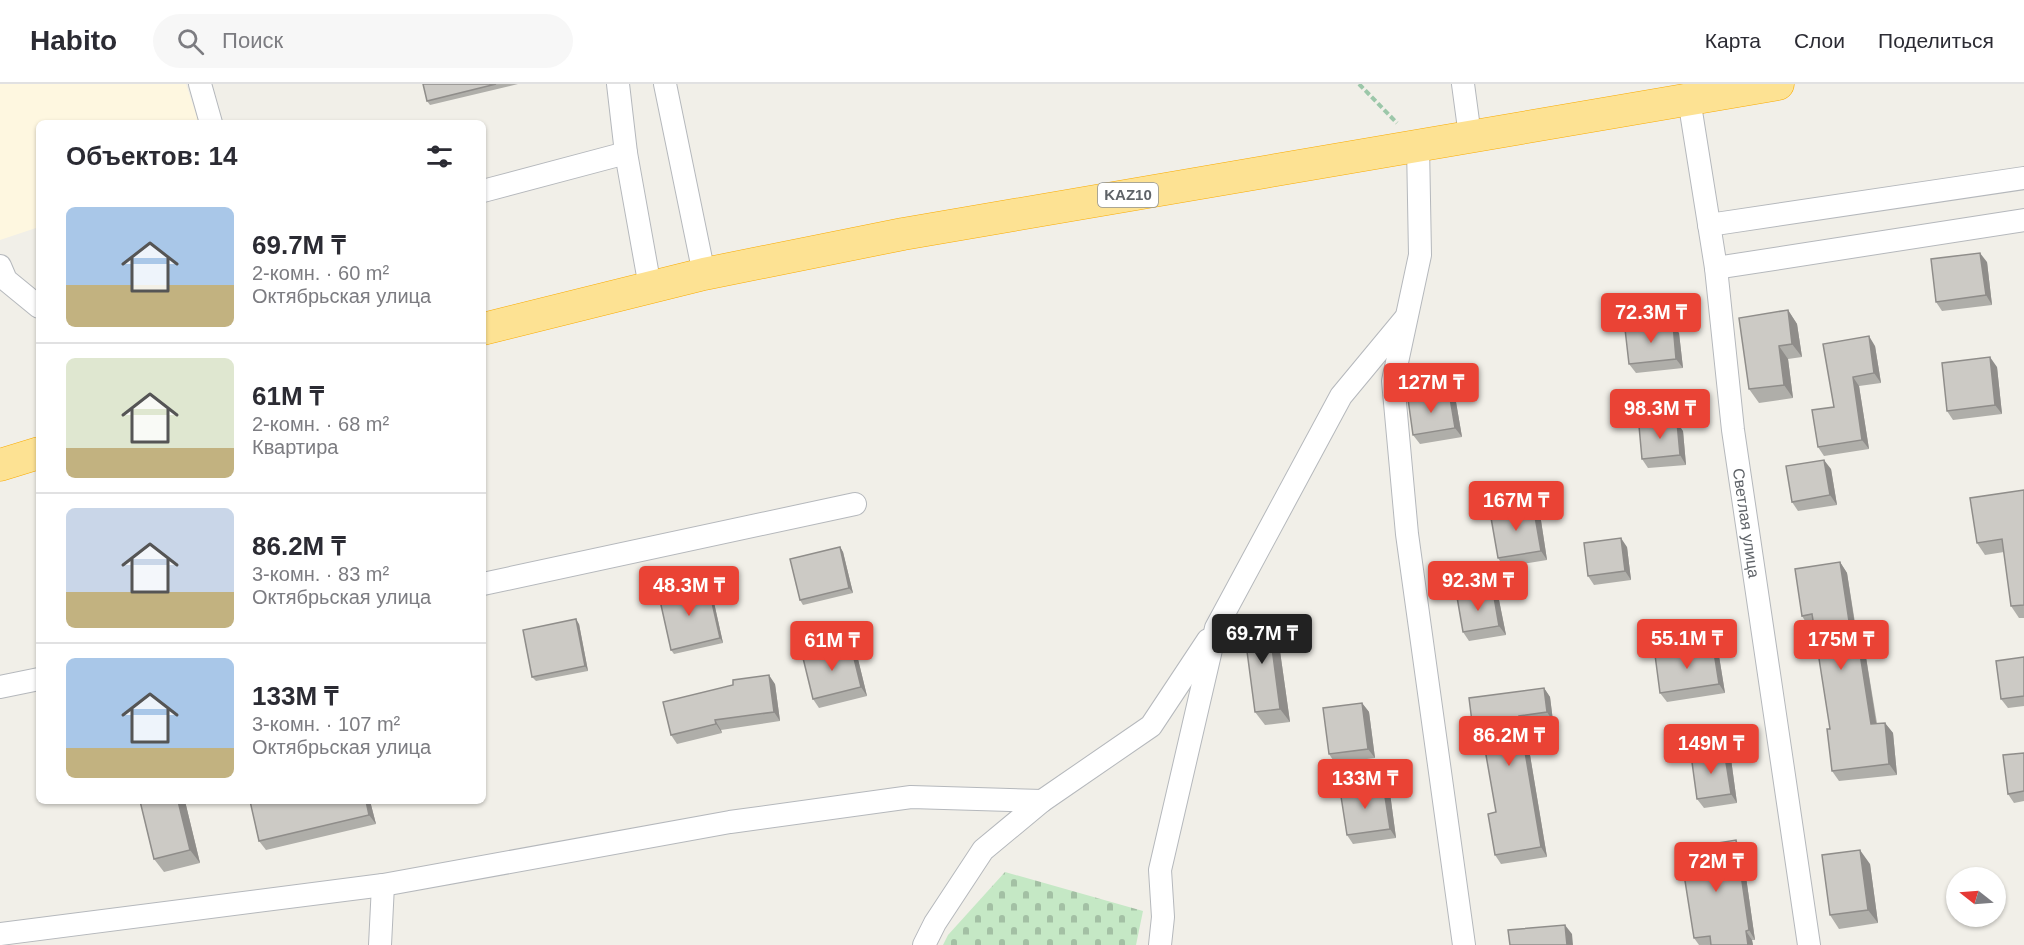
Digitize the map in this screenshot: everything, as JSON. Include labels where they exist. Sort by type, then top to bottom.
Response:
[{"type":"highway","name":"KAZ10","points":[[486,328],[704,274],[903,234],[1758,86]]},
{"type":"highway","points":[[0,465],[36,454]]},
{"type":"street","points":[[200,84],[210,120]]},
{"type":"street","points":[[618,84],[626,153],[650,287]]},
{"type":"street","points":[[665,84],[704,274]]},
{"type":"street","points":[[1463,84],[1470,136]]},
{"type":"street","name":"Светлая улица","points":[[1689,99],[1716,268],[1733,430],[1809,945]]},
{"type":"street","points":[[1418,145],[1420,255],[1393,381],[1407,534],[1464,945]]},
{"type":"street","points":[[486,190],[626,153]]},
{"type":"street","points":[[1709,225],[2024,178]]},
{"type":"street","points":[[1716,268],[2024,220]]},
{"type":"street","points":[[0,266],[6,280],[36,305]]},
{"type":"street","points":[[924,945],[935,923],[983,850],[1042,801],[1151,726],[1216,628],[1341,396],[1407,316]]},
{"type":"street","points":[[486,583],[855,504]]},
{"type":"street","points":[[1160,945],[1163,917],[1161,870],[1216,628]]},
{"type":"street","points":[[0,687],[36,680]]},
{"type":"street","points":[[0,934],[383,885],[730,822],[911,797],[1042,801]]},
{"type":"street","points":[[380,945],[383,885]]},
{"type":"path","points":[[1359,84],[1418,145]]},
{"type":"shaded area","points":[[0,84],[186,84],[198,120],[36,120],[36,228],[0,240]]},
{"type":"green space","points":[[1005,872],[1143,911],[1136,945],[943,945],[948,935]]},
{"type":"building","points":[[423,84],[496,84],[427,101]]},
{"type":"building","points":[[1980,253],[1986,295],[1936,302],[1931,259]]},
{"type":"building","points":[[1788,310],[1792,344],[1779,346],[1784,385],[1749,389],[1739,318]]},
{"type":"building","points":[[1673,324],[1676,359],[1629,364],[1625,329]]},
{"type":"building","points":[[1869,336],[1874,373],[1853,377],[1862,440],[1818,447],[1812,410],[1834,407],[1823,344]]},
{"type":"building","points":[[1990,357],[1995,405],[1947,411],[1942,363]]},
{"type":"building","points":[[1449,392],[1455,428],[1413,435],[1408,399]]},
{"type":"building","points":[[1677,422],[1680,455],[1642,459],[1639,426]]},
{"type":"building","points":[[1824,460],[1830,495],[1792,502],[1786,466]]},
{"type":"building","points":[[2024,490],[2024,605],[2011,606],[2002,539],[1977,543],[1970,498]]},
{"type":"building","points":[[1533,505],[1541,551],[1498,558],[1490,512]]},
{"type":"building","points":[[1621,538],[1625,571],[1588,576],[1584,543]]},
{"type":"building","points":[[840,547],[849,588],[800,600],[790,559]]},
{"type":"building","points":[[1840,562],[1852,641],[1858,641],[1871,724],[1885,723],[1889,764],[1832,771],[1827,729],[1830,729],[1812,614],[1802,616],[1795,569]]},
{"type":"building","points":[[708,585],[720,638],[671,650],[659,596]]},
{"type":"building","points":[[1493,591],[1499,626],[1463,632],[1457,597]]},
{"type":"building","points":[[1268,617],[1280,709],[1255,712],[1243,621]]},
{"type":"building","points":[[576,619],[585,666],[532,677],[523,630]]},
{"type":"building","points":[[851,646],[861,687],[813,699],[803,658]]},
{"type":"building","points":[[1713,646],[1719,684],[1660,693],[1655,655]]},
{"type":"building","points":[[2024,657],[2024,696],[2001,699],[1996,661]]},
{"type":"building","points":[[769,675],[774,712],[715,720],[716,724],[671,735],[663,702],[733,685],[733,680]]},
{"type":"building","points":[[1544,688],[1547,712],[1519,716],[1541,847],[1495,855],[1488,814],[1496,812],[1480,721],[1472,722],[1469,698]]},
{"type":"building","points":[[1362,703],[1368,749],[1329,754],[1323,708]]},
{"type":"building","points":[[1724,750],[1731,794],[1697,799],[1691,755]]},
{"type":"building","points":[[2024,753],[2024,791],[2008,794],[2003,755]]},
{"type":"building","points":[[1383,784],[1390,829],[1347,835],[1340,790]]},
{"type":"building","points":[[141,804],[179,804],[190,850],[154,859]]},
{"type":"building","points":[[251,804],[367,804],[369,815],[259,841]]},
{"type":"building","points":[[1736,840],[1749,930],[1746,931],[1748,945],[1711,945],[1710,936],[1694,938],[1680,849]]},
{"type":"building","points":[[1860,850],[1868,910],[1830,915],[1822,855]]},
{"type":"building","points":[[1565,925],[1567,945],[1510,945],[1508,930]]}]
